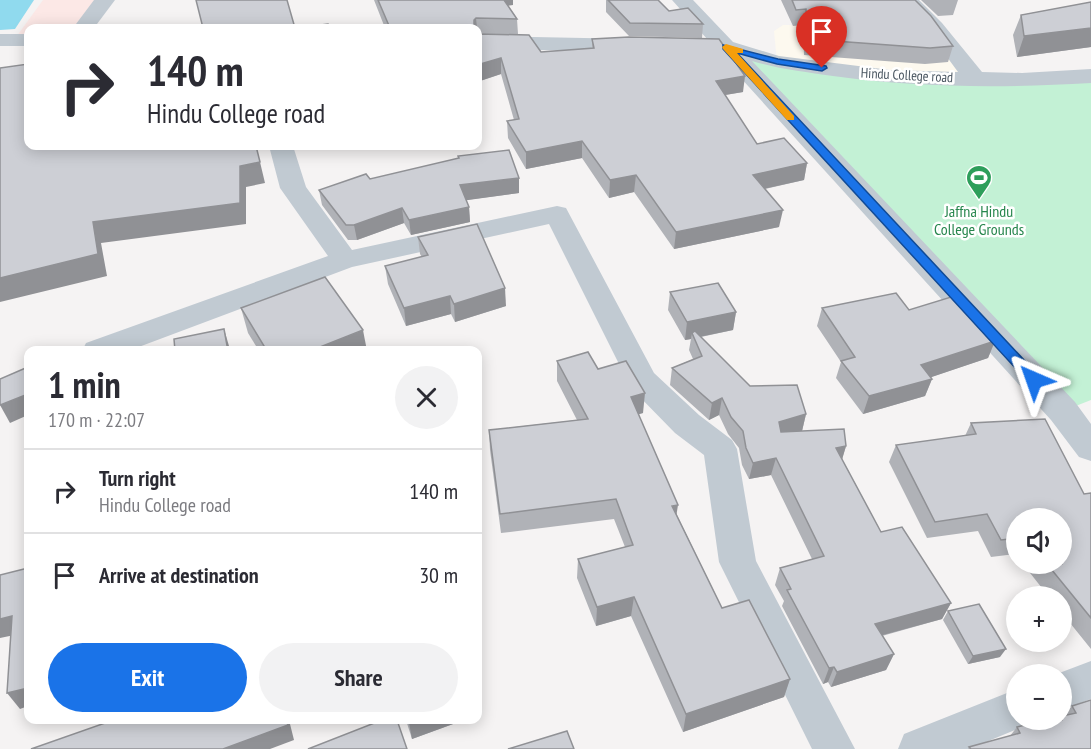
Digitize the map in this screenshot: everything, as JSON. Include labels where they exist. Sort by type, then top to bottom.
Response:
[{"type":"street","points":[[86,24],[105,0]]},
{"type":"street","points":[[681,0],[1063,411],[1091,448]]},
{"type":"street","points":[[907,0],[935,27],[975,79]]},
{"type":"street","points":[[0,40],[24,40]]},
{"type":"street","points":[[482,42],[726,47]]},
{"type":"street","name":"Hindu College road","points":[[726,47],[777,62],[890,77],[1022,80],[1091,76]]},
{"type":"street","points":[[282,150],[293,188],[345,260]]},
{"type":"street","points":[[111,346],[345,260],[557,214],[642,380],[687,424],[720,449],[738,562],[834,749]]},
{"type":"street","points":[[1072,687],[1091,680]]},
{"type":"street","points":[[919,749],[1006,714]]},
{"type":"shaded area","points":[[43,0],[105,0],[86,24],[26,24]]},
{"type":"shaded area","points":[[783,25],[935,27],[975,79],[777,62],[774,31]]},
{"type":"shaded area","points":[[24,26],[24,40],[14,40]]},
{"type":"green space","name":"Jaffna Hindu College Grounds","points":[[726,47],[890,77],[1091,76],[1091,400],[1063,411]]},
{"type":"water","points":[[0,0],[34,0],[15,29],[0,30]]},
{"type":"building","points":[[196,0],[287,0],[294,24],[202,24]]},
{"type":"building","points":[[378,0],[504,0],[517,19],[476,18],[474,24],[388,24]]},
{"type":"building","points":[[608,0],[658,0],[669,11],[688,8],[703,24],[630,23]]},
{"type":"building","points":[[792,0],[915,0],[931,16],[953,46],[930,48],[807,39],[806,9],[796,10]]},
{"type":"building","points":[[1091,2],[1091,28],[1024,36],[1021,15]]},
{"type":"building","points":[[482,34],[529,35],[541,52],[594,48],[592,39],[629,37],[719,39],[745,76],[716,81],[757,144],[784,138],[807,163],[753,175],[783,210],[676,232],[636,175],[610,180],[582,141],[526,152],[507,121],[519,119],[501,58],[482,64]]},
{"type":"building","points":[[24,65],[24,150],[257,150],[260,162],[240,166],[240,203],[93,222],[98,254],[0,278],[0,68]]},
{"type":"building","points":[[509,150],[519,178],[460,185],[469,207],[409,220],[402,208],[354,225],[346,225],[319,190],[366,174],[370,179],[459,158],[458,156]]},
{"type":"building","points":[[477,224],[505,288],[454,304],[450,296],[404,308],[385,266],[428,255],[418,237]]},
{"type":"building","points":[[325,277],[363,330],[323,346],[264,346],[241,308]]},
{"type":"building","points":[[718,283],[736,312],[687,322],[670,292]]},
{"type":"building","points":[[896,293],[909,310],[951,297],[995,341],[921,365],[932,379],[869,396],[841,361],[855,357],[822,308]]},
{"type":"building","points":[[224,329],[227,346],[175,346],[174,339]]},
{"type":"building","points":[[695,331],[750,386],[797,385],[806,414],[779,422],[781,432],[844,429],[846,446],[836,448],[881,532],[902,527],[951,603],[875,624],[894,654],[837,672],[834,667],[829,668],[787,590],[791,589],[780,568],[824,556],[776,458],[753,463],[746,448],[743,431],[731,417],[722,398],[712,403],[672,368],[702,356],[692,333]]},
{"type":"building","points":[[588,352],[598,369],[626,361],[645,393],[631,397],[678,505],[672,506],[722,608],[749,600],[790,679],[686,714],[634,597],[597,607],[578,559],[633,545],[616,499],[500,514],[489,430],[588,419],[557,361]]},
{"type":"building","points":[[24,369],[24,396],[0,405],[0,379]]},
{"type":"building","points":[[1045,419],[1084,494],[1091,493],[1091,618],[1072,595],[1072,586],[1065,586],[1055,574],[1072,574],[1072,508],[1006,508],[1006,539],[1001,540],[987,514],[935,522],[896,445],[976,434],[971,423]]},
{"type":"building","points":[[24,569],[24,689],[7,693],[12,616],[0,619],[0,575]]},
{"type":"building","points":[[979,604],[1006,649],[973,656],[948,611]]},
{"type":"building","points":[[1091,700],[1091,749],[971,749],[969,747],[1020,733],[1018,730],[1072,730],[1072,714],[1076,713],[1072,706]]},
{"type":"building","points":[[102,724],[288,725],[223,749],[31,749]]},
{"type":"building","points":[[372,724],[398,724],[407,749],[308,749]]},
{"type":"building","points":[[567,731],[574,749],[508,749]]},
{"type":"slow traffic","points":[[740,51],[726,47],[791,118]]},
{"type":"place","name":"Jaffna Hindu College Grounds","points":[[979,201]]},
{"type":"route","points":[[822,68],[777,62],[726,47],[1034,380]]}]
